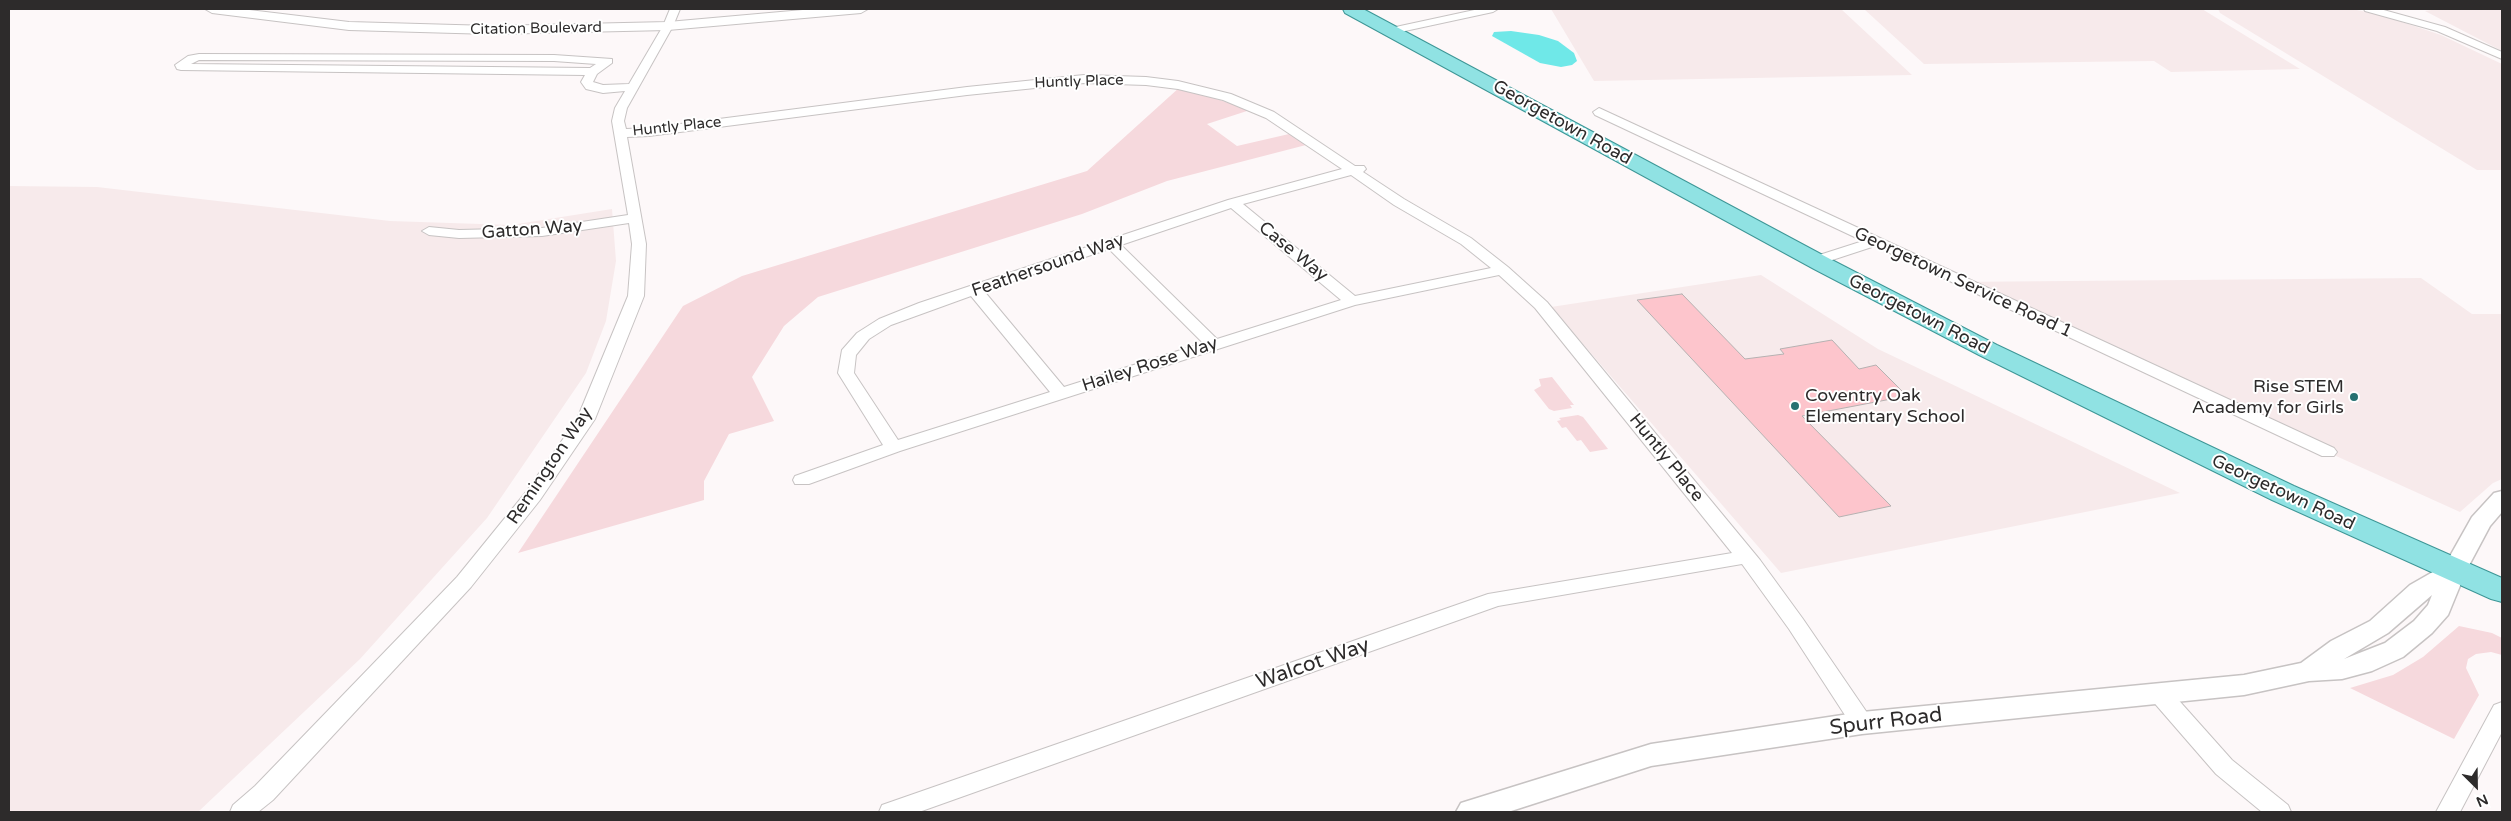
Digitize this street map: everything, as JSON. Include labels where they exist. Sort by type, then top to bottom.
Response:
[{"type":"main road","name":"Citation Boulevard","points":[[212,9],[299,21],[407,29],[548,30],[769,9]]},
{"type":"main road","name":"Citation Boulevard","points":[[303,9],[490,20],[793,17],[861,9]]},
{"type":"main road","name":"Georgetown Road","points":[[1351,9],[1815,261],[2096,404],[2283,493],[2502,591]]},
{"type":"street","points":[[1392,31],[1493,9]]},
{"type":"street","points":[[2369,9],[2441,28],[2502,56]]},
{"type":"street","name":"Remington Way","points":[[242,812],[264,793],[464,582],[533,496],[586,420],[636,296],[639,244],[631,187],[618,121],[621,108],[672,17]]},
{"type":"street","points":[[592,72],[181,67],[180,64],[198,57],[608,61],[592,72],[587,82],[590,86],[603,89],[632,87]]},
{"type":"street","points":[[424,69],[438,58]]},
{"type":"street","name":"Huntly Place","points":[[619,133],[649,132],[1052,81],[1121,79],[1178,85],[1227,97],[1252,106],[1270,115],[1358,170],[1399,202],[1472,246],[1503,270],[1541,305],[1746,557],[1796,624],[1862,723]]},
{"type":"street","name":"Georgetown Service Road 1","points":[[1599,112],[1873,242],[2328,452]]},
{"type":"street","name":"Feathersound Way","points":[[894,447],[846,373],[848,354],[863,336],[885,322],[925,306],[1233,204],[1358,170]]},
{"type":"street","name":"Case Way","points":[[1233,204],[1352,300]]},
{"type":"street","name":"Gatton Way","points":[[429,231],[459,234],[516,234],[587,227],[635,218]]},
{"type":"street","points":[[1815,261],[1873,242]]},
{"type":"street","points":[[1112,244],[1214,344]]},
{"type":"street","name":"Hailey Rose Way","points":[[802,480],[894,447],[1352,300],[1503,270]]},
{"type":"street","points":[[975,290],[1061,394]]},
{"type":"street","name":"Spurr Road","points":[[1471,812],[1651,755],[1862,723],[2244,684],[2309,671],[2342,669],[2363,664],[2394,650],[2423,627],[2440,609],[2454,571],[2480,522],[2502,498]]},
{"type":"street","name":"Walcot Way","points":[[891,812],[1494,599],[1746,557]]},
{"type":"street","points":[[2158,692],[2224,767],[2279,812]]},
{"type":"street","points":[[2448,812],[2502,711]]},
{"type":"shaded area","points":[[1551,9],[1841,9],[1912,75],[1594,81]]},
{"type":"shaded area","points":[[1864,9],[2202,9],[2300,69],[2171,72],[2154,61],[1924,64]]},
{"type":"shaded area","points":[[2218,9],[2352,9],[2381,15],[2441,35],[2502,64],[2502,170],[2477,170],[2220,13]]},
{"type":"shaded area","points":[[2438,9],[2502,9],[2502,51],[2425,11]]},
{"type":"shaded area","points":[[1180,87],[1250,110],[1207,124],[1237,146],[1289,134],[1306,145],[1167,181],[1082,214],[818,297],[784,326],[752,377],[774,421],[729,434],[704,481],[704,500],[518,553],[683,306],[742,276],[1087,171]]},
{"type":"shaded area","points":[[9,186],[97,187],[390,221],[511,225],[612,209],[616,261],[606,321],[586,373],[487,518],[360,659],[198,812],[9,812]]},
{"type":"shaded area","points":[[1761,275],[1878,349],[2180,493],[1781,573],[1551,307]]},
{"type":"shaded area","name":"Rise STEM Academy for Girls","points":[[2421,278],[2472,314],[2502,314],[2502,479],[2493,483],[2460,512],[1951,282]]},
{"type":"shaded area","points":[[1552,377],[1574,405],[1570,405],[1572,408],[1554,411],[1549,409],[1534,390],[1541,386],[1539,379]]},
{"type":"shaded area","points":[[1578,415],[1583,417],[1608,449],[1590,452],[1581,440],[1577,441],[1566,427],[1562,428],[1557,421],[1561,420],[1559,418]]},
{"type":"shaded area","points":[[2459,626],[2492,633],[2502,638],[2502,655],[2491,652],[2476,654],[2468,659],[2466,668],[2479,695],[2454,739],[2350,688],[2393,675],[2423,657]]},
{"type":"water","points":[[1511,31],[1539,35],[1558,41],[1574,53],[1577,61],[1572,65],[1561,67],[1540,63],[1492,36],[1494,32]]},
{"type":"building","name":"Coventry Oak Elementary School","points":[[1682,294],[1745,359],[1784,354],[1780,349],[1832,340],[1859,369],[1876,365],[1907,396],[1802,416],[1891,506],[1839,517],[1637,300]]},
{"type":"place","name":"Rise STEM Academy for Girls","points":[[2354,397]]},
{"type":"place","name":"Coventry Oak Elementary School","points":[[1795,406]]}]
